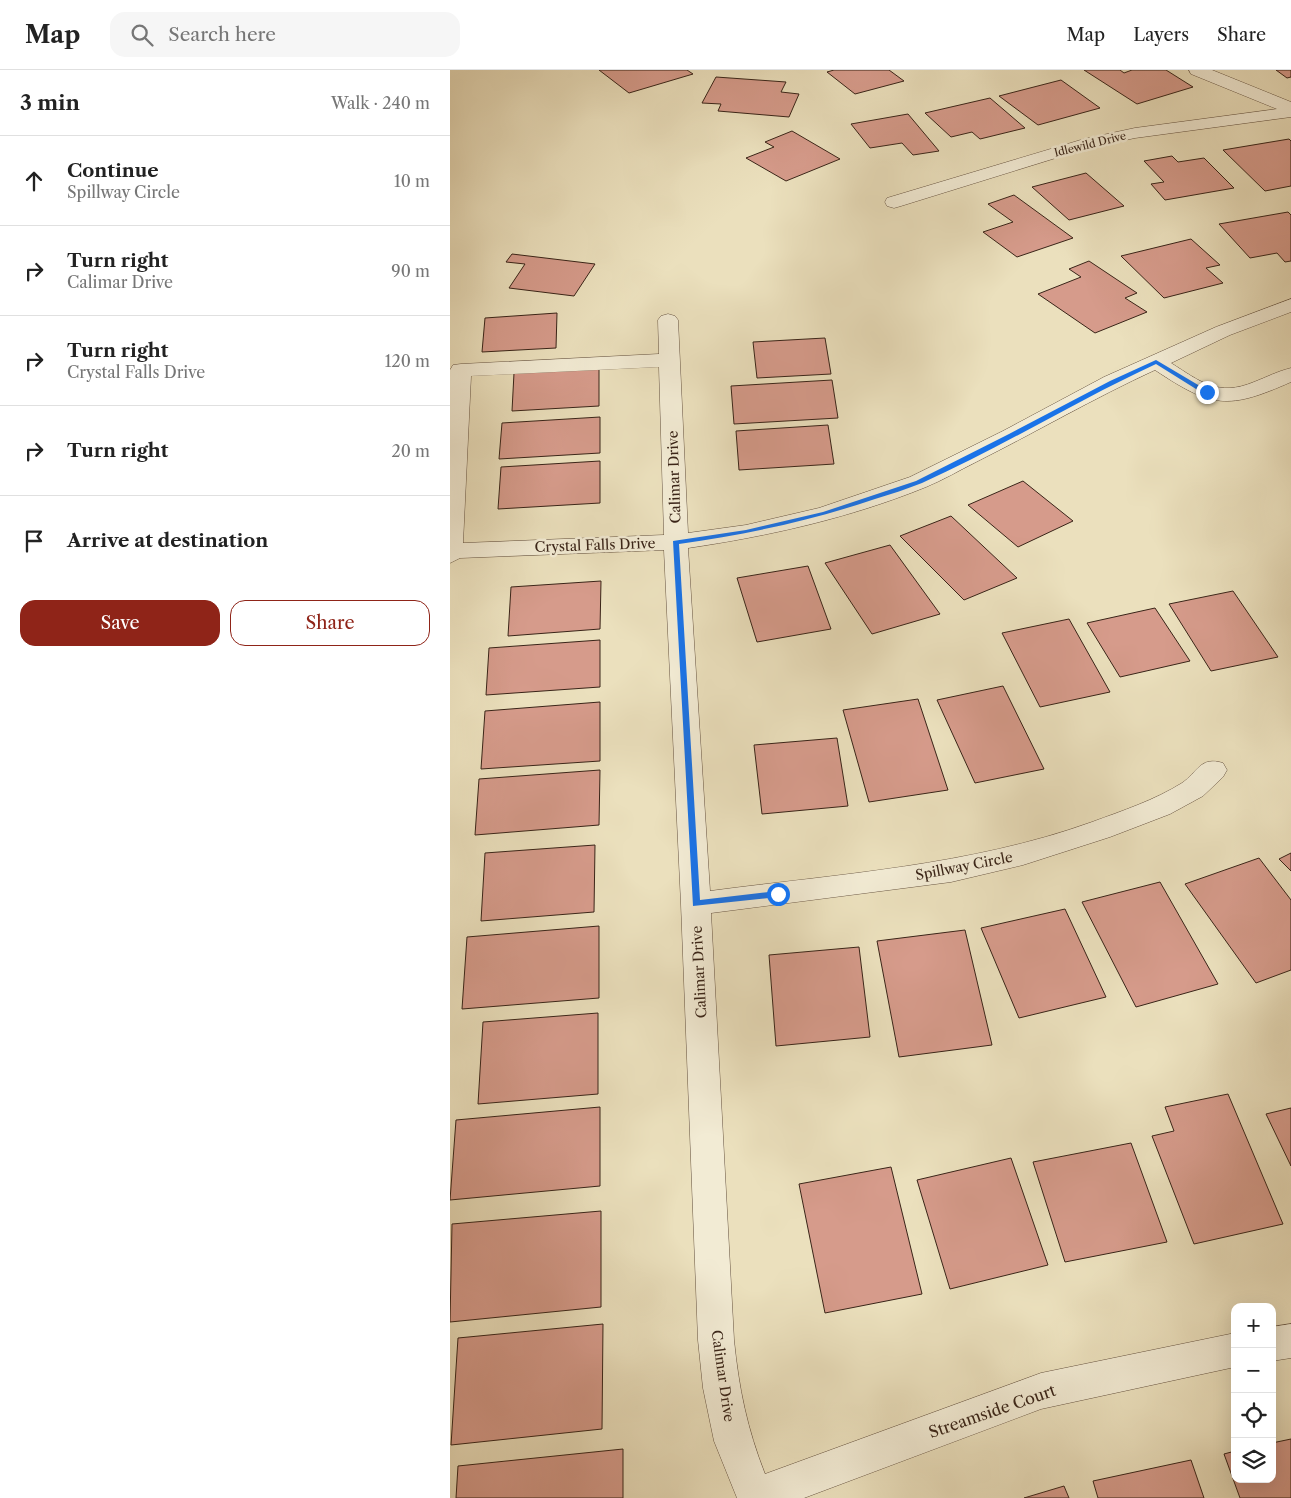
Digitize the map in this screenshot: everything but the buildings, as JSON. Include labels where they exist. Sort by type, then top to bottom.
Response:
[{"type":"street","points":[[1197,70],[1291,108]]},
{"type":"street","name":"Idlewild Drive","points":[[894,202],[1084,144],[1135,133],[1291,112]]},
{"type":"street","name":"Crystal Falls Drive","points":[[450,552],[676,542],[746,532],[825,514],[918,482],[1012,436],[1112,382],[1223,331],[1291,305]]},
{"type":"street","name":"Calimar Drive","points":[[668,320],[676,542],[696,904],[716,1340],[722,1388],[733,1441],[756,1498]]},
{"type":"street","points":[[450,552],[461,370],[670,360]]},
{"type":"street","points":[[1156,362],[1201,389],[1222,396],[1245,392],[1291,374]]},
{"type":"street","name":"Spillway Circle","points":[[696,904],[951,871],[1023,854],[1100,830],[1160,807],[1193,789],[1213,770]]},
{"type":"street","points":[[1276,1343],[1291,1341]]},
{"type":"street","name":"Streamside Court","points":[[756,1498],[1041,1391],[1231,1351]]},
{"type":"route","points":[[778,894],[696,904],[676,542],[746,532],[825,514],[918,482],[1012,436],[1112,382],[1156,362],[1207,392]]}]
